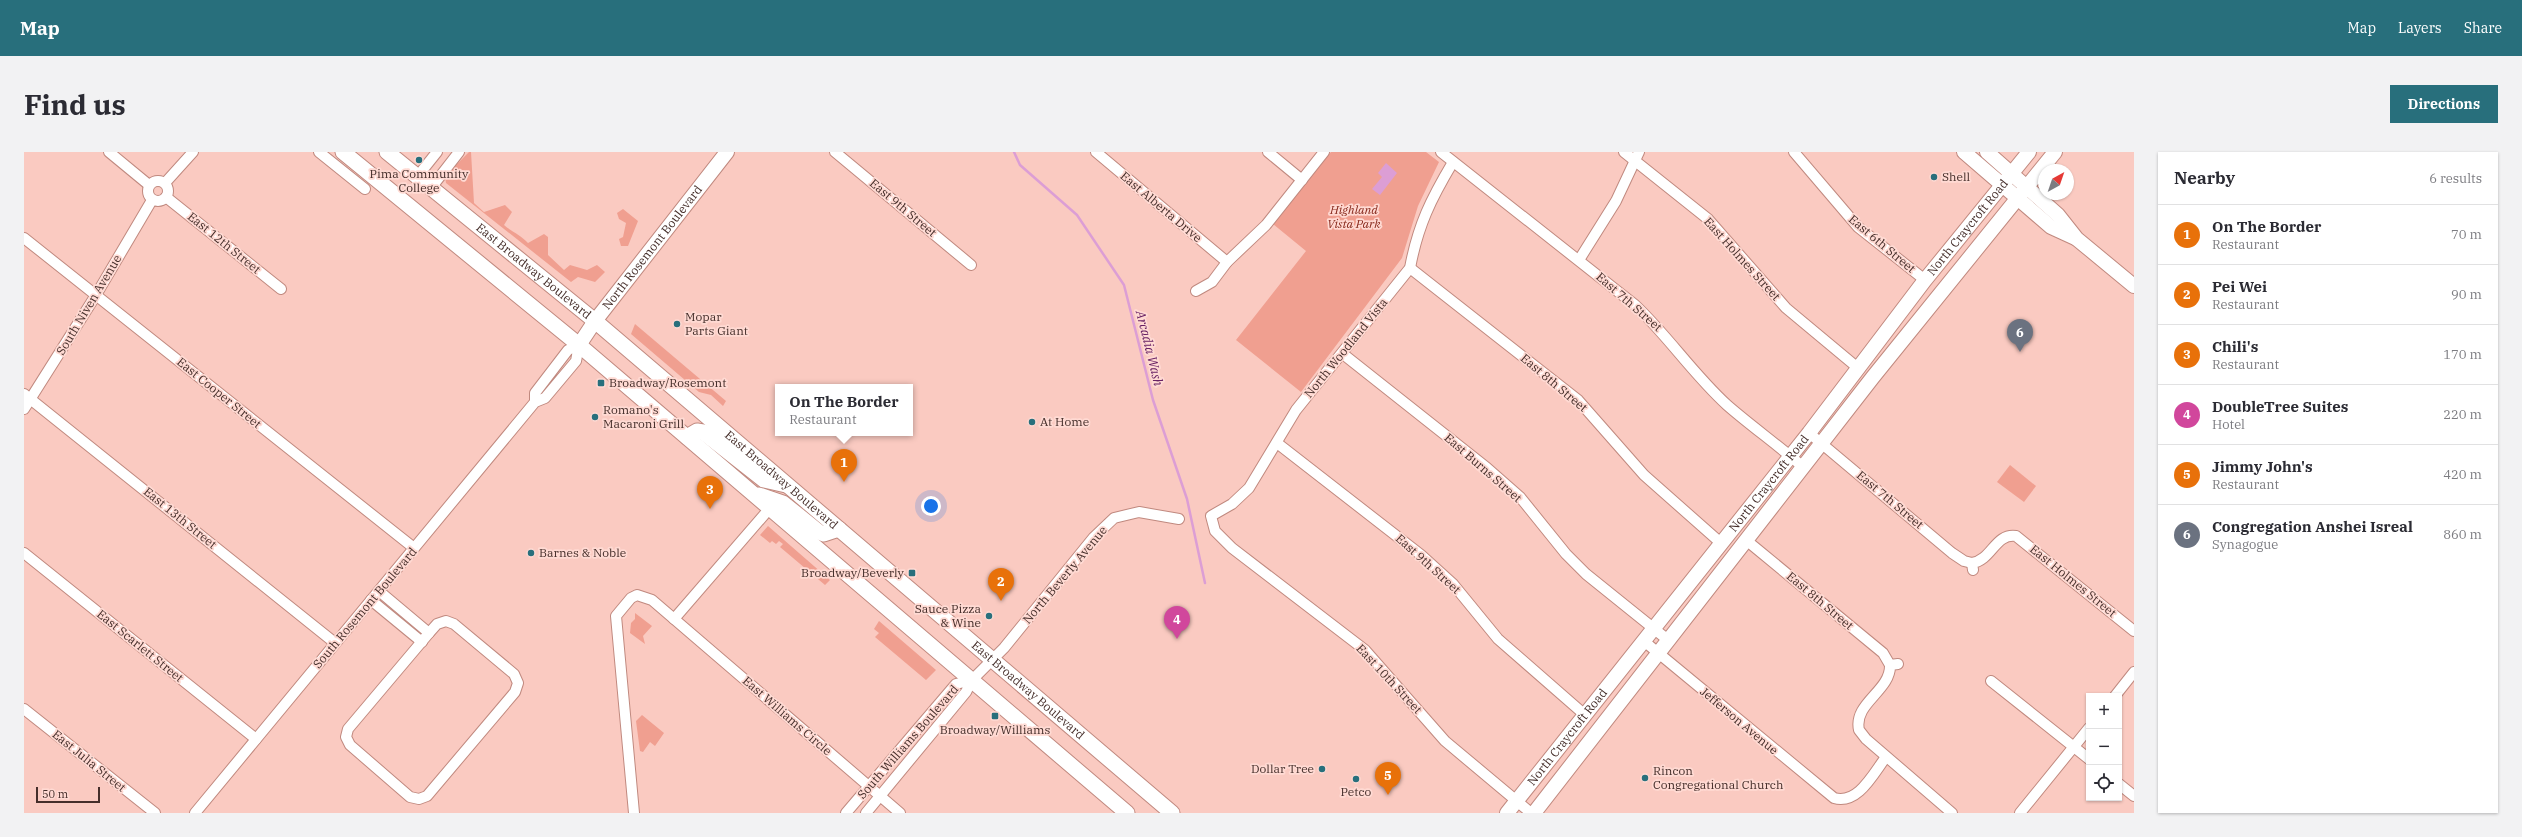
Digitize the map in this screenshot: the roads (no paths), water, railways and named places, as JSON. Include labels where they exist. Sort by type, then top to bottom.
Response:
[{"type":"main road","points":[[343,152],[579,345],[1127,813]]},
{"type":"main road","name":"East Broadway Boulevard","points":[[387,152],[595,321],[1172,813]]},
{"type":"main road","name":"North Rosemont Boulevard","points":[[579,345],[595,321],[728,152]]},
{"type":"main road","points":[[1964,152],[2051,227],[2077,239]]},
{"type":"main road","points":[[1987,152],[2058,215],[2077,239],[2134,286]]},
{"type":"main road","name":"North Craycroft Road","points":[[1508,813],[1585,714],[1645,642],[1810,433],[1925,280],[2029,152]]},
{"type":"main road","name":"North Craycroft Road","points":[[1532,813],[1920,318],[2055,152]]},
{"type":"main road","points":[[687,437],[697,431],[703,432],[764,480],[787,485]]},
{"type":"main road","points":[[750,492],[783,503],[819,532],[824,534],[839,529]]},
{"type":"street","points":[[109,152],[149,185]]},
{"type":"street","points":[[165,183],[193,152]]},
{"type":"street","points":[[319,152],[365,189]]},
{"type":"street","points":[[417,177],[438,152]]},
{"type":"street","points":[[430,188],[458,152]]},
{"type":"street","name":"East 9th Street","points":[[835,152],[971,265]]},
{"type":"street","name":"East Alberta Drive","points":[[1096,152],[1227,262]]},
{"type":"street","points":[[1268,152],[1302,180]]},
{"type":"street","points":[[1196,292],[1212,282],[1227,262],[1266,225],[1324,152]]},
{"type":"street","name":"East 7th Street","points":[[1442,152],[1636,305],[1659,328],[1707,385],[1727,405],[1803,467]]},
{"type":"street","name":"East Holmes Street","points":[[1624,152],[1636,156],[1708,219],[1786,308],[1858,368]]},
{"type":"street","name":"East 6th Street","points":[[1794,152],[1858,227],[1925,280]]},
{"type":"street","points":[[1579,260],[1616,200],[1636,156]]},
{"type":"street","name":"North Woodland Vista","points":[[1211,516],[1232,504],[1250,488],[1296,410],[1343,354],[1410,268],[1415,240],[1429,203],[1453,162]]},
{"type":"street","points":[[158,180],[165,183],[168,189],[166,197],[159,201],[152,200],[147,192],[149,185],[158,180]]},
{"type":"street","name":"East 12th Street","points":[[166,197],[281,289]]},
{"type":"street","name":"South Niven Avenue","points":[[24,410],[28,397],[96,295],[152,200]]},
{"type":"street","name":"East Cooper Street","points":[[24,238],[414,548]]},
{"type":"street","name":"East 8th Street","points":[[1410,268],[1578,400],[1644,475],[1722,544]]},
{"type":"street","name":"South Rosemont Boulevard","points":[[195,813],[535,402],[545,398],[576,361],[579,345]]},
{"type":"street","name":"East Burns Street","points":[[1343,354],[1487,468],[1520,498],[1566,554],[1586,574],[1668,640]]},
{"type":"street","name":"East 13th Street","points":[[28,397],[336,643]]},
{"type":"street","name":"East 7th Street","points":[[1810,433],[1952,553],[1972,566],[1981,561],[2001,539],[2009,536]]},
{"type":"street","name":"East 9th Street","points":[[1277,442],[1421,555],[1453,584],[1498,639],[1585,714]]},
{"type":"street","points":[[674,619],[770,508]]},
{"type":"street","name":"North Beverly Avenue","points":[[972,680],[993,660],[1094,537],[1114,518],[1139,512],[1179,519]]},
{"type":"street","name":"East 10th Street","points":[[1211,516],[1215,531],[1232,548],[1364,650],[1445,741],[1532,813]]},
{"type":"street","name":"East Holmes Street","points":[[2009,536],[2023,540],[2134,631]]},
{"type":"street","name":"East 8th Street","points":[[1746,540],[1878,649],[1894,664],[1887,680],[1862,710],[1858,722],[1861,734],[1886,757]]},
{"type":"street","name":"East Scarlett Street","points":[[24,553],[256,739]]},
{"type":"street","points":[[379,591],[429,633]]},
{"type":"street","name":"East Williams Circle","points":[[634,813],[616,616],[631,598],[637,595],[648,597],[900,813]]},
{"type":"street","points":[[371,600],[422,642]]},
{"type":"street","points":[[446,621],[454,624],[514,674],[518,683],[515,692],[427,796],[419,799],[410,797],[350,745],[346,737],[348,730],[429,633],[437,624],[446,621]]},
{"type":"street","name":"Jefferson Avenue","points":[[1645,642],[1834,798],[1841,800],[1854,797],[1886,757]]},
{"type":"street","points":[[2117,693],[2134,672]]},
{"type":"street","name":"South Williams Boulevard","points":[[846,813],[956,684],[972,680]]},
{"type":"street","name":"South Williams Boulevard","points":[[866,813],[966,692],[972,680]]},
{"type":"street","points":[[1991,681],[2086,756]]},
{"type":"street","name":"East Julia Street","points":[[24,709],[155,813]]},
{"type":"street","points":[[2020,813],[2088,729]]},
{"type":"street","points":[[1886,757],[1952,813]]},
{"type":"street","points":[[2122,786],[2134,796]]},
{"type":"waterway","name":"Arcadia Wash","points":[[1014,152],[1020,165],[1077,215],[1124,285],[1153,400],[1187,499],[1205,583]]},
{"type":"place","name":"Pima Community College","points":[[419,160]]},
{"type":"place","name":"Shell","points":[[1934,177]]},
{"type":"place","name":"Mopar Parts Giant","points":[[677,324]]},
{"type":"place","name":"Congregation Anshei Isreal","points":[[2020,352]]},
{"type":"place","name":"Broadway/Rosemont","points":[[601,383]]},
{"type":"place","name":"Romano's Macaroni Grill","points":[[595,417]]},
{"type":"place","name":"At Home","points":[[1032,422]]},
{"type":"place","name":"On The Border","points":[[844,482]]},
{"type":"place","name":"Chili's","points":[[710,509]]},
{"type":"place","name":"Barnes & Noble","points":[[531,553]]},
{"type":"place","name":"Broadway/Beverly","points":[[912,573]]},
{"type":"place","name":"Pei Wei","points":[[1001,601]]},
{"type":"place","name":"Sauce Pizza & Wine","points":[[989,616]]},
{"type":"place","name":"DoubleTree Suites","points":[[1177,639]]},
{"type":"place","name":"Broadway/Williams","points":[[995,716]]},
{"type":"place","name":"Dollar Tree","points":[[1322,769]]},
{"type":"place","name":"Rincon Congregational Church","points":[[1645,778]]},
{"type":"place","name":"Petco","points":[[1356,779]]},
{"type":"place","name":"Jimmy John's","points":[[1388,795]]},
{"type":"park label","name":"Highland Vista Park","points":[[1354,217]]}]
